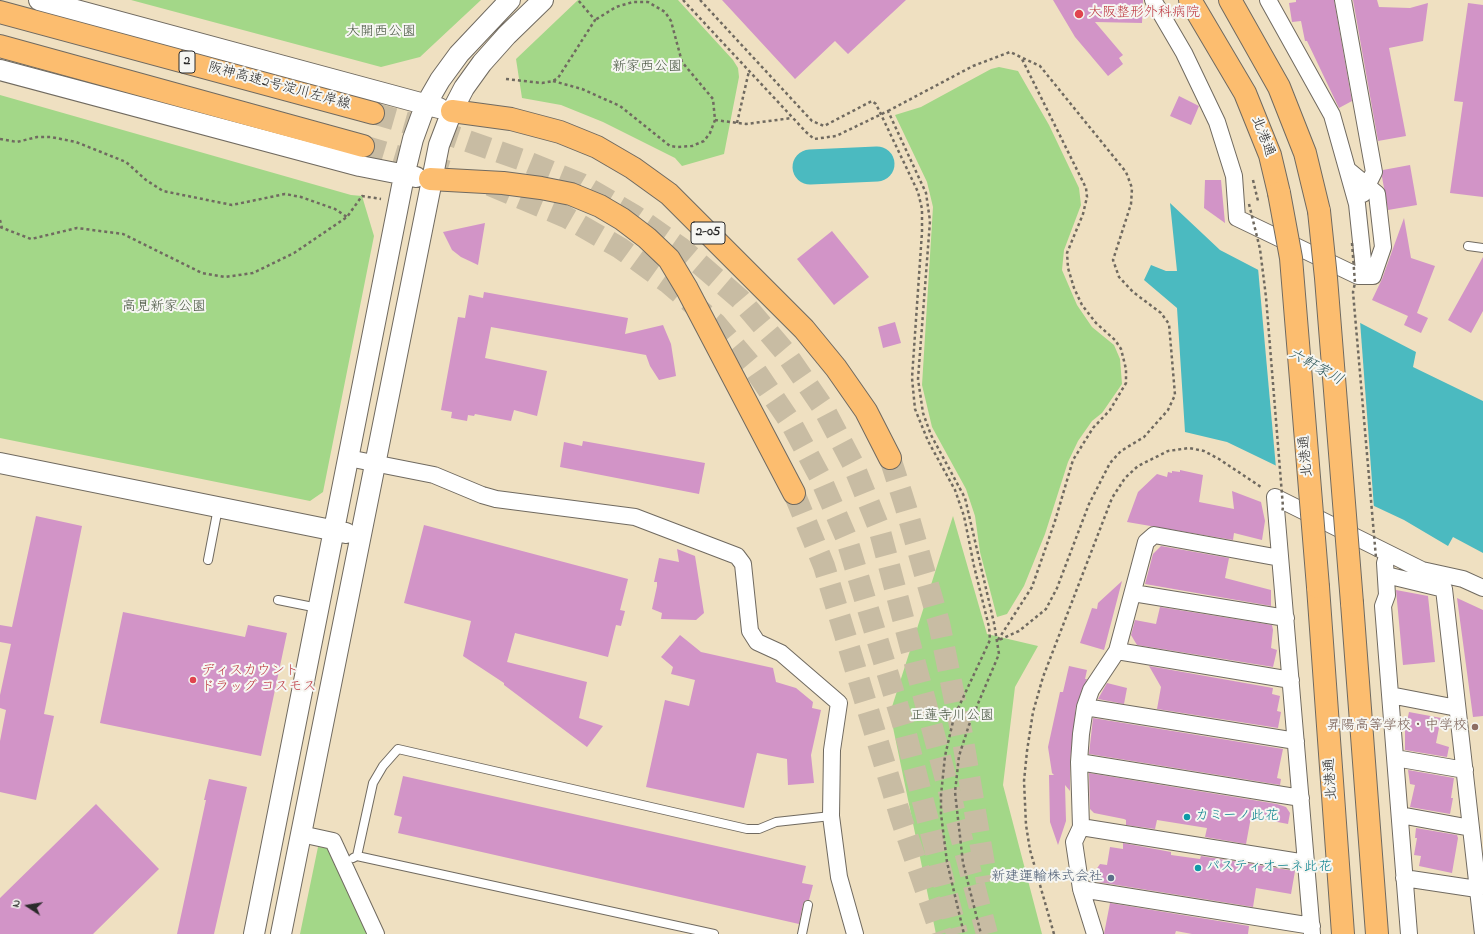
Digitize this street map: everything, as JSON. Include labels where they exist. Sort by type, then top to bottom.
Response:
[{"type":"main road","name":"北港通","points":[[1190,0],[1244,93],[1270,155],[1291,258],[1318,587],[1343,934]]},
{"type":"main road","points":[[1230,0],[1280,87],[1305,153],[1318,211],[1327,286],[1377,934]]},
{"type":"main road","name":"阪神高速2号淀川左岸線","points":[[0,12],[373,113]]},
{"type":"main road","points":[[0,46],[363,146]]},
{"type":"main road","name":"2-05","points":[[452,111],[511,119],[560,132],[597,147],[633,168],[669,194],[808,334],[836,368],[866,411],[890,458]]},
{"type":"main road","points":[[430,179],[503,183],[571,194],[622,219],[647,238],[669,259],[687,289],[794,493]]},
{"type":"street","points":[[39,0],[425,106],[452,111]]},
{"type":"street","points":[[254,934],[333,530],[404,176],[413,140],[425,106],[440,80],[459,54],[510,0]]},
{"type":"street","points":[[281,934],[375,464],[430,179],[439,145],[452,111],[464,88],[482,63],[507,35],[542,0]]},
{"type":"street","points":[[1153,0],[1184,53],[1217,122],[1234,176],[1237,218],[1358,276],[1373,276],[1384,247],[1377,194],[1348,170]]},
{"type":"street","points":[[1268,0],[1294,43],[1332,115],[1357,204],[1364,270],[1358,276]]},
{"type":"street","points":[[1343,0],[1374,172],[1357,204]]},
{"type":"street","points":[[0,70],[352,164],[404,176],[430,179]]},
{"type":"street","points":[[348,458],[434,475],[496,499],[635,517],[737,556],[743,564],[750,631],[757,642],[781,653],[839,703],[832,750],[830,816],[839,877],[855,934]]},
{"type":"street","points":[[0,463],[360,535]]},
{"type":"street","points":[[1275,497],[1382,556],[1422,570],[1457,577],[1483,588]]},
{"type":"street","points":[[1081,889],[1312,930],[1275,497]]},
{"type":"street","points":[[1095,934],[1081,889],[1074,842],[1081,827],[1079,762],[1085,707],[1092,690],[1117,651],[1146,542],[1154,535],[1280,558]]},
{"type":"street","points":[[1382,556],[1385,563],[1386,575],[1387,595],[1383,606],[1409,934]]},
{"type":"street","points":[[1386,575],[1444,589],[1483,934]]},
{"type":"street","points":[[1133,593],[1286,618]]},
{"type":"street","points":[[1117,651],[1291,680]]},
{"type":"street","points":[[1390,695],[1457,708]]},
{"type":"street","points":[[1085,707],[1296,741]]},
{"type":"street","points":[[1395,758],[1465,770]]},
{"type":"street","points":[[1079,762],[1301,798]]},
{"type":"street","points":[[1400,815],[1471,828]]},
{"type":"street","points":[[1081,827],[1306,863]]},
{"type":"street","points":[[300,834],[333,841],[350,860],[376,934]]},
{"type":"street","points":[[1404,878],[1477,889]]},
{"type":"lane","points":[[1468,246],[1483,248]]},
{"type":"lane","points":[[208,560],[218,507]]},
{"type":"lane","points":[[278,600],[318,608]]},
{"type":"lane","points":[[710,934],[350,860],[372,782],[383,766],[398,749],[747,829],[759,829],[776,822],[830,816]]},
{"type":"lane","points":[[802,934],[808,905]]},
{"type":"path","points":[[578,0],[595,20]]},
{"type":"path","points":[[683,0],[792,118],[814,139],[836,136],[888,111],[973,66],[1010,52],[1040,66],[1126,172],[1132,188],[1131,204],[1113,260],[1119,276],[1133,292],[1161,313],[1169,324],[1175,395],[1168,410],[1144,437],[1122,451],[1110,463],[1089,504],[1057,588],[1046,609],[1019,631],[997,641]]},
{"type":"path","points":[[700,0],[812,121],[824,126],[872,101],[876,104],[918,192],[922,209],[922,232],[912,378],[915,409],[928,440],[955,490],[964,516],[974,566],[989,627],[990,640],[952,725],[945,756],[941,795],[941,814],[947,862],[964,934]]},
{"type":"path","points":[[506,79],[529,83],[553,81],[582,89],[620,106],[663,142],[677,147],[692,146],[704,141],[710,133],[715,120],[713,99],[682,62],[671,21],[664,12],[655,5],[640,1],[616,7],[595,20],[558,78],[553,81]]},
{"type":"path","points":[[997,641],[1032,587],[1055,521],[1073,460],[1093,428],[1110,410],[1126,383],[1126,368],[1121,349],[1110,335],[1096,323],[1082,305],[1074,288],[1068,268],[1067,253],[1083,214],[1087,197],[1086,188],[1020,56]]},
{"type":"path","points":[[737,123],[749,71]]},
{"type":"path","points":[[888,111],[922,181],[929,208],[930,221],[918,379],[923,413],[931,435],[965,498],[999,654],[969,725],[959,756],[955,792],[963,863],[980,934]]},
{"type":"path","points":[[715,120],[737,123],[761,123],[792,118]]},
{"type":"path","points":[[0,139],[16,142],[37,137],[51,137],[76,142],[126,162],[146,180],[163,191],[232,205],[285,194],[301,197],[335,209],[347,217]]},
{"type":"path","points":[[0,220],[1,228],[31,239],[78,228],[123,234],[202,273],[225,278],[253,273],[294,254],[347,217],[362,196],[381,199]]},
{"type":"path","points":[[1249,204],[1260,249],[1266,297],[1282,513]]},
{"type":"path","points":[[1352,243],[1355,283],[1353,292],[1382,556]]},
{"type":"path","points":[[1054,934],[1030,850],[1026,825],[1024,781],[1027,751],[1033,712],[1043,677],[1112,498],[1125,478],[1138,466],[1168,451],[1190,448],[1204,451],[1219,459],[1275,497]]},
{"type":"green space","name":"大開西公園","points":[[131,0],[481,0],[420,57],[381,67]]},
{"type":"green space","name":"新家西公園","points":[[578,0],[678,0],[733,60],[738,68],[739,77],[724,154],[682,166],[675,158],[603,122],[561,105],[522,98],[516,59]]},
{"type":"green space","points":[[999,67],[1018,71],[1049,125],[1079,188],[1081,205],[1064,250],[1062,270],[1077,305],[1092,327],[1114,345],[1120,359],[1122,384],[1102,413],[1092,421],[1078,441],[1068,462],[1045,534],[1024,586],[1007,614],[997,617],[980,552],[975,516],[966,489],[932,427],[922,385],[933,207],[927,182],[895,115],[921,107],[991,69]]},
{"type":"green space","name":"高見新家公園","points":[[0,95],[351,195],[362,196],[374,236],[323,492],[310,501],[0,438]]},
{"type":"green space","name":"正蓮寺川公園","points":[[953,516],[987,634],[1038,646],[1015,687],[1003,785],[1042,934],[936,934],[890,713]]},
{"type":"green space","points":[[318,847],[327,848],[368,934],[300,934]]},
{"type":"water","name":"六軒家川","points":[[1170,203],[1220,250],[1416,352],[1413,367],[1483,401],[1483,553],[1453,537],[1448,546],[1404,520],[1372,505],[1283,469],[1227,442],[1185,432],[1177,308],[1144,280],[1151,265],[1166,271],[1177,271]]},
{"type":"pier","points":[[1258,268],[1360,321],[1374,508],[1276,468]]},
{"type":"building","points":[[722,0],[906,0],[848,54],[835,41],[795,79]]},
{"type":"building","points":[[1053,0],[1143,0],[1142,23],[1095,22],[1123,55],[1119,58],[1123,64],[1108,76],[1075,37]]},
{"type":"building","points":[[1296,0],[1334,0],[1352,101],[1339,108],[1307,41],[1305,41],[1301,21],[1292,22],[1289,3],[1296,2]]},
{"type":"building","points":[[1353,0],[1377,0],[1379,7],[1410,8],[1428,3],[1423,41],[1389,48],[1406,136],[1378,141]]},
{"type":"building","points":[[1468,3],[1483,5],[1483,197],[1450,193],[1463,102],[1454,101]]},
{"type":"building","points":[[1179,96],[1199,106],[1191,125],[1170,116]]},
{"type":"building","points":[[1410,165],[1417,205],[1388,210],[1382,177],[1383,170]]},
{"type":"building","points":[[1205,180],[1221,180],[1225,223],[1204,208]]},
{"type":"building","points":[[1404,218],[1411,258],[1435,266],[1417,313],[1428,318],[1421,333],[1404,325],[1408,316],[1372,300],[1382,279]]},
{"type":"building","points":[[485,223],[478,265],[461,257],[452,250],[443,232]]},
{"type":"building","points":[[832,231],[869,277],[834,305],[797,259]]},
{"type":"building","points":[[1483,257],[1483,311],[1471,333],[1448,320]]},
{"type":"building","points":[[484,292],[628,318],[625,334],[663,325],[671,344],[676,376],[659,380],[650,366],[646,355],[491,327],[485,358],[547,371],[537,416],[514,410],[511,421],[475,414],[474,416],[468,415],[467,421],[451,418],[452,412],[441,410],[458,317],[465,318],[469,295],[483,298]]},
{"type":"building","points":[[895,322],[901,343],[883,348],[878,327]]},
{"type":"building","points":[[583,441],[705,463],[699,494],[560,467],[564,442],[582,446]]},
{"type":"building","points":[[1180,470],[1203,475],[1199,502],[1234,509],[1232,491],[1261,502],[1265,521],[1262,540],[1234,533],[1233,540],[1127,522],[1138,492],[1157,474],[1167,477],[1168,472],[1180,472]]},
{"type":"building","points":[[36,516],[82,526],[44,714],[54,716],[36,800],[0,792],[0,741],[6,710],[0,708],[0,695],[11,644],[0,642],[0,625],[12,627]]},
{"type":"building","points":[[424,525],[628,579],[620,610],[625,611],[621,626],[616,625],[608,657],[515,633],[507,662],[587,682],[579,718],[603,726],[587,747],[504,685],[504,683],[463,656],[471,621],[404,603]]},
{"type":"building","points":[[1161,546],[1229,558],[1225,578],[1271,590],[1271,606],[1145,584],[1153,554]]},
{"type":"building","points":[[677,549],[695,556],[704,613],[696,620],[661,619],[662,613],[652,609],[657,586],[657,582],[654,582],[659,558],[679,562]]},
{"type":"building","points":[[1122,581],[1104,650],[1080,643],[1092,608],[1097,609],[1098,603]]},
{"type":"building","points":[[1396,590],[1428,596],[1435,662],[1403,665]]},
{"type":"building","points":[[1457,598],[1483,610],[1483,716],[1473,717]]},
{"type":"building","points":[[1160,607],[1272,625],[1273,630],[1271,648],[1277,650],[1273,667],[1137,645],[1131,635],[1135,620],[1156,624]]},
{"type":"building","name":"ディスカウント ドラッグ コスモス","points":[[123,612],[245,637],[248,625],[287,633],[261,756],[100,723]]},
{"type":"building","points":[[680,635],[701,652],[773,668],[776,682],[796,688],[813,702],[812,708],[821,710],[811,755],[814,783],[788,785],[787,759],[757,753],[744,808],[646,787],[665,700],[689,706],[695,680],[671,674],[673,667],[661,657]]},
{"type":"building","points":[[1069,666],[1087,670],[1085,679],[1087,679],[1076,706],[1070,761],[1070,791],[1065,785],[1066,821],[1058,845],[1050,822],[1049,775],[1054,775],[1052,773],[1048,747],[1060,692],[1063,692]]},
{"type":"building","points":[[1149,666],[1273,688],[1272,694],[1280,696],[1277,711],[1281,712],[1278,728],[1157,709],[1161,687]]},
{"type":"building","points":[[1107,683],[1127,688],[1124,704],[1098,699]]},
{"type":"building","points":[[1409,712],[1441,718],[1436,743],[1449,747],[1447,757],[1405,750],[1405,731]]},
{"type":"building","points":[[1093,718],[1283,749],[1277,778],[1281,779],[1280,785],[1089,754]]},
{"type":"building","points":[[1408,770],[1454,778],[1451,798],[1453,798],[1450,814],[1410,807],[1415,785],[1410,784]]},
{"type":"building","points":[[1089,773],[1277,804],[1286,807],[1290,813],[1288,824],[1251,817],[1246,844],[1205,837],[1207,828],[1157,820],[1155,829],[1126,825],[1126,820],[1124,819],[1094,813],[1090,809]]},
{"type":"building","points":[[403,776],[806,866],[802,883],[813,885],[809,900],[806,900],[803,904],[799,924],[398,833],[402,817],[394,815]]},
{"type":"building","points":[[209,779],[247,787],[214,934],[177,934],[206,800],[204,800]]},
{"type":"building","points":[[96,804],[159,869],[93,934],[0,934],[0,898]]},
{"type":"building","points":[[1416,828],[1457,835],[1458,838],[1452,873],[1419,866],[1421,856],[1414,855],[1417,838],[1415,838]]},
{"type":"building","points":[[1123,843],[1171,852],[1171,855],[1200,859],[1201,856],[1295,871],[1291,894],[1256,888],[1253,907],[1098,882],[1098,877],[1093,874],[1100,864],[1107,865],[1110,847],[1123,849]]},
{"type":"building","points":[[1110,903],[1249,926],[1248,934],[1192,934],[1176,931],[1175,934],[1104,934]]},
{"type":"waterway","points":[[810,167],[877,164]]},
{"type":"tunnel","points":[[373,113],[456,137],[525,161],[581,184],[635,216],[681,248],[740,299],[785,352],[824,409],[853,464],[879,528],[987,934]]},
{"type":"tunnel","points":[[363,146],[453,173]]},
{"type":"tunnel","points":[[490,185],[566,217],[620,248],[667,282],[715,323],[755,370],[791,423],[820,477],[846,537],[904,727],[957,934]]},
{"type":"tunnel","points":[[890,458],[939,623],[962,735],[987,882]]},
{"type":"tunnel","points":[[794,493],[824,566],[901,818],[941,934]]},
{"type":"place","name":"大阪整形外科病院","points":[[1079,14]]},
{"type":"place","name":"ディスカウント ドラッグ コスモス","points":[[193,680]]},
{"type":"place","name":"昇陽高等学校・中学校","points":[[1475,727]]},
{"type":"place","name":"カミーノ此花","points":[[1187,817]]},
{"type":"place","name":"パスティオーネ此花","points":[[1198,868]]},
{"type":"place","name":"新建運輸株式会社","points":[[1111,878]]}]
